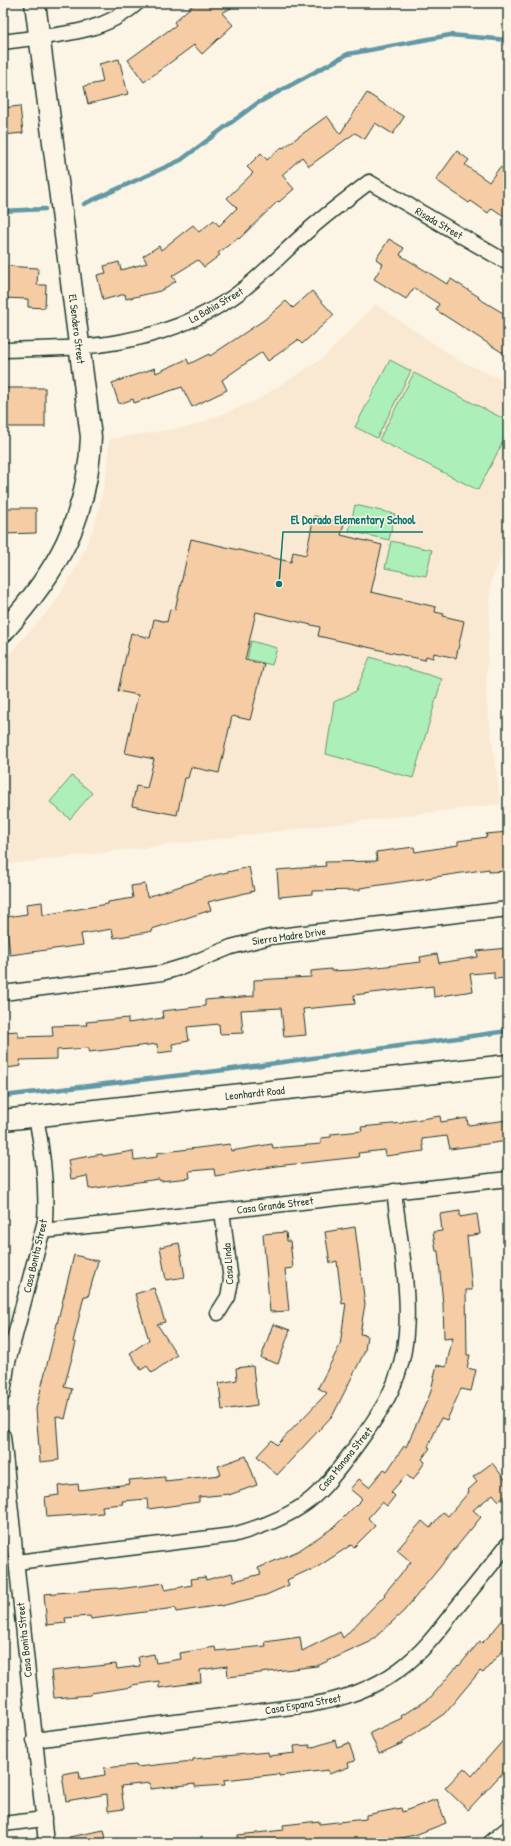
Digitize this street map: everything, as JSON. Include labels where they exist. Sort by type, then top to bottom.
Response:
[{"type":"street","name":"El Sendero Street","points":[[3,632],[33,598],[54,567],[75,524],[82,502],[90,459],[91,437],[35,3]]},
{"type":"street","points":[[3,42],[88,30],[108,23],[127,12],[137,3]]},
{"type":"street","name":"La Bahia Street","points":[[3,350],[80,347],[134,338],[177,326],[204,314],[255,281],[301,236],[369,182]]},
{"type":"street","name":"Risada Street","points":[[369,182],[508,263]]},
{"type":"street","name":"Sierra Madre Drive","points":[[3,993],[162,973],[186,966],[231,947],[270,937],[508,909]]},
{"type":"street","name":"Leonhardt Road","points":[[3,1120],[508,1065]]},
{"type":"street","name":"Casa Bonita Street","points":[[3,1394],[7,1366],[43,1231],[46,1199],[43,1151],[36,1117]]},
{"type":"street","name":"Casa Grande Street","points":[[43,1231],[508,1179]]},
{"type":"street","name":"Casa Manana Street","points":[[17,1562],[233,1535],[256,1528],[291,1513],[304,1505],[327,1484],[375,1421],[385,1405],[393,1388],[404,1351],[406,1332],[406,1296],[394,1191]]},
{"type":"street","name":"Casa Linda","points":[[218,1313],[228,1297],[231,1281],[222,1211]]},
{"type":"street","name":"Casa Bonita Street","points":[[3,1436],[46,1843]]},
{"type":"street","name":"Casa Espana Street","points":[[34,1740],[328,1702],[366,1689],[395,1672],[417,1656],[508,1544]]},
{"type":"street","points":[[3,1824],[44,1819]]},
{"type":"street","points":[[490,1843],[508,1828]]},
{"type":"shaded area","points":[[375,304],[460,361],[508,382],[508,541],[491,581],[486,696],[501,804],[3,865],[3,661],[53,605],[76,568],[93,529],[99,508],[108,465],[109,439],[193,426],[257,400],[323,358]]},
{"type":"green space","points":[[390,360],[411,371],[377,438],[355,427]]},
{"type":"green space","points":[[414,373],[508,421],[508,432],[478,490],[379,440]]},
{"type":"green space","points":[[355,505],[395,514],[389,540],[349,531]]},
{"type":"green space","points":[[391,541],[432,550],[426,576],[385,568]]},
{"type":"green space","points":[[251,641],[277,648],[272,665],[247,659]]},
{"type":"green space","points":[[370,657],[442,679],[413,778],[326,754],[334,702],[356,691]]},
{"type":"green space","points":[[72,776],[92,793],[70,819],[50,802]]},
{"type":"building","points":[[195,3],[240,3],[222,13],[233,25],[202,54],[194,45],[144,82],[128,60],[176,25],[174,22]]},
{"type":"building","points":[[119,59],[128,94],[88,104],[84,86],[103,82],[99,64]]},
{"type":"building","points":[[367,93],[404,117],[393,134],[375,123],[365,139],[355,133],[309,166],[302,157],[282,175],[294,189],[279,202],[278,201],[239,239],[238,238],[218,253],[220,255],[204,267],[198,260],[172,276],[176,281],[160,291],[126,299],[125,294],[103,300],[97,275],[106,273],[104,266],[119,262],[121,270],[147,263],[143,256],[159,246],[161,250],[193,225],[199,232],[214,220],[219,226],[237,208],[227,198],[253,173],[247,167],[261,153],[267,160],[282,147],[283,148],[327,116],[340,134]]},
{"type":"building","points":[[20,106],[23,133],[3,135],[3,108]]},
{"type":"building","points":[[457,151],[469,160],[465,165],[489,182],[500,167],[508,172],[508,219],[492,208],[488,213],[471,201],[469,203],[436,180]]},
{"type":"building","points":[[389,239],[404,248],[400,255],[447,284],[451,279],[479,297],[478,298],[508,316],[508,345],[503,353],[436,310],[439,304],[414,288],[406,299],[374,279],[383,264],[376,259]]},
{"type":"building","points":[[3,266],[38,268],[37,285],[46,285],[45,308],[28,307],[28,299],[3,298]]},
{"type":"building","points":[[312,291],[334,315],[302,344],[298,340],[268,361],[262,352],[222,380],[227,390],[192,407],[182,387],[134,403],[133,399],[119,404],[112,383],[155,368],[156,373],[187,359],[189,364],[209,354],[210,356],[264,320],[286,301],[293,308]]},
{"type":"building","points":[[3,388],[45,388],[45,427],[3,427]]},
{"type":"building","points":[[3,508],[36,508],[36,533],[3,534]]},
{"type":"building","points":[[314,516],[344,523],[341,535],[382,545],[371,592],[436,607],[435,612],[444,614],[443,616],[464,621],[456,658],[434,653],[433,658],[426,656],[425,660],[318,636],[320,627],[256,612],[245,660],[264,664],[250,720],[232,716],[219,773],[191,767],[188,778],[185,778],[177,815],[132,806],[136,786],[147,788],[154,759],[125,753],[138,695],[118,691],[131,633],[150,638],[154,619],[167,622],[170,609],[175,610],[191,539],[291,562],[293,552],[306,555]]},
{"type":"building","points":[[508,832],[508,871],[489,872],[489,869],[360,888],[360,890],[312,891],[312,894],[279,897],[277,870],[326,866],[325,862],[377,861],[376,852],[414,847],[415,852],[458,845],[458,841],[487,837],[486,834]]},
{"type":"building","points":[[249,867],[254,891],[208,902],[211,910],[152,929],[153,931],[114,938],[112,929],[81,934],[83,945],[10,955],[6,917],[27,914],[26,904],[42,902],[43,915],[108,904],[108,902],[133,898],[131,886],[145,884],[147,897],[211,876]]},
{"type":"building","points":[[508,948],[508,978],[494,979],[494,972],[470,974],[473,991],[434,997],[433,986],[354,995],[355,1004],[303,1009],[306,1035],[284,1037],[281,1008],[241,1010],[243,1033],[220,1034],[219,1024],[187,1027],[189,1041],[172,1044],[173,1051],[158,1053],[157,1044],[89,1052],[89,1048],[57,1050],[57,1059],[20,1060],[21,1066],[7,1068],[6,1062],[3,1062],[3,1032],[18,1031],[18,1037],[53,1036],[52,1026],[87,1025],[86,1022],[128,1018],[128,1023],[163,1018],[162,1011],[205,1006],[205,1000],[254,996],[254,980],[311,977],[311,971],[331,969],[331,971],[352,970],[421,962],[420,957],[437,954],[439,963],[478,957],[477,951]]},
{"type":"building","points":[[440,1116],[441,1122],[467,1118],[468,1125],[508,1120],[508,1141],[450,1149],[447,1136],[422,1139],[424,1151],[386,1156],[385,1150],[358,1153],[359,1157],[276,1166],[215,1176],[214,1169],[189,1171],[190,1178],[160,1181],[159,1179],[89,1189],[87,1176],[71,1179],[68,1160],[102,1154],[103,1156],[133,1151],[134,1160],[157,1157],[157,1153],[230,1144],[231,1151],[272,1144],[273,1148],[321,1144],[321,1138],[331,1137],[331,1134],[362,1131],[361,1127],[403,1123]]},
{"type":"building","points":[[460,1211],[460,1217],[477,1214],[480,1234],[467,1236],[472,1290],[466,1290],[467,1355],[470,1355],[467,1368],[476,1370],[471,1391],[461,1389],[447,1420],[441,1418],[428,1447],[430,1448],[422,1459],[425,1462],[413,1480],[406,1475],[391,1492],[395,1496],[387,1506],[382,1502],[368,1518],[375,1526],[354,1547],[351,1545],[310,1572],[309,1570],[287,1580],[289,1585],[266,1595],[221,1606],[176,1612],[175,1608],[91,1619],[90,1616],[65,1618],[66,1623],[47,1625],[44,1594],[118,1589],[164,1583],[165,1590],[192,1585],[191,1579],[205,1577],[206,1580],[232,1573],[234,1581],[261,1574],[258,1568],[298,1551],[334,1527],[362,1499],[350,1489],[359,1479],[369,1487],[384,1469],[387,1471],[404,1446],[406,1447],[430,1394],[437,1365],[446,1367],[453,1337],[444,1338],[443,1304],[438,1251],[436,1251],[433,1232],[442,1231],[440,1214]]},
{"type":"building","points":[[355,1227],[365,1304],[360,1334],[367,1335],[365,1351],[333,1415],[277,1475],[257,1456],[272,1440],[277,1445],[327,1393],[318,1388],[340,1345],[346,1303],[342,1304],[337,1261],[330,1263],[325,1232]]},
{"type":"building","points":[[286,1232],[287,1241],[290,1241],[293,1268],[285,1269],[289,1311],[270,1312],[263,1234]]},
{"type":"building","points":[[179,1243],[185,1277],[166,1280],[160,1247]]},
{"type":"building","points":[[74,1255],[98,1261],[88,1297],[84,1296],[73,1342],[76,1343],[64,1387],[72,1389],[65,1419],[56,1416],[59,1460],[40,1462],[36,1409]]},
{"type":"building","points":[[154,1288],[165,1322],[157,1324],[177,1355],[152,1373],[147,1366],[141,1370],[130,1353],[149,1340],[135,1294]]},
{"type":"building","points":[[273,1324],[290,1330],[278,1364],[261,1358]]},
{"type":"building","points":[[253,1366],[257,1405],[222,1410],[219,1383],[237,1380],[236,1368]]},
{"type":"building","points":[[246,1456],[257,1485],[229,1495],[199,1497],[199,1502],[148,1509],[147,1499],[122,1501],[123,1504],[102,1506],[103,1513],[47,1517],[45,1497],[59,1495],[58,1486],[78,1484],[79,1490],[130,1484],[129,1480],[165,1477],[165,1481],[221,1475],[218,1466]]},
{"type":"building","points":[[492,1463],[508,1483],[508,1494],[499,1501],[493,1494],[473,1510],[481,1517],[404,1611],[370,1642],[317,1666],[228,1677],[227,1666],[200,1670],[201,1682],[159,1688],[159,1681],[132,1685],[132,1687],[91,1693],[91,1695],[54,1698],[51,1671],[116,1664],[117,1669],[140,1666],[138,1657],[154,1654],[156,1663],[181,1659],[180,1653],[215,1647],[216,1651],[266,1646],[265,1642],[300,1637],[302,1651],[340,1632],[343,1638],[385,1595],[384,1594],[411,1562],[397,1550],[422,1521],[430,1528],[443,1512],[448,1516],[469,1492],[468,1490],[477,1482],[473,1477]]},
{"type":"building","points":[[508,1613],[508,1644],[483,1673],[480,1671],[444,1714],[402,1742],[403,1743],[379,1754],[370,1733],[402,1718],[401,1716],[431,1697],[480,1641],[482,1643]]},
{"type":"building","points":[[508,1735],[508,1767],[468,1810],[445,1788],[464,1768],[472,1776]]},
{"type":"building","points":[[335,1740],[337,1747],[349,1743],[355,1761],[348,1763],[349,1767],[329,1774],[328,1770],[279,1776],[279,1774],[224,1780],[225,1785],[195,1787],[195,1784],[150,1789],[150,1783],[121,1786],[124,1809],[108,1811],[107,1794],[66,1801],[62,1774],[79,1771],[80,1779],[105,1775],[104,1768],[136,1765],[137,1767],[193,1761],[193,1759],[268,1752],[269,1756],[295,1753],[294,1746],[310,1745],[310,1748]]},
{"type":"building","points":[[437,1799],[446,1823],[415,1835],[375,1843],[371,1843],[370,1840],[347,1843],[238,1843],[238,1835],[284,1830],[283,1825],[319,1821],[319,1824],[366,1819],[366,1815],[401,1808],[402,1812]]},
{"type":"building","points":[[104,1830],[107,1843],[69,1843],[69,1837]]},
{"type":"waterway","points":[[84,204],[181,160],[256,104],[348,54],[450,35],[508,40]]},
{"type":"waterway","points":[[3,211],[45,209]]},
{"type":"waterway","points":[[3,1096],[225,1070],[508,1031]]},
{"type":"place","name":"El Dorado Elementary School","points":[[279,584]]}]
